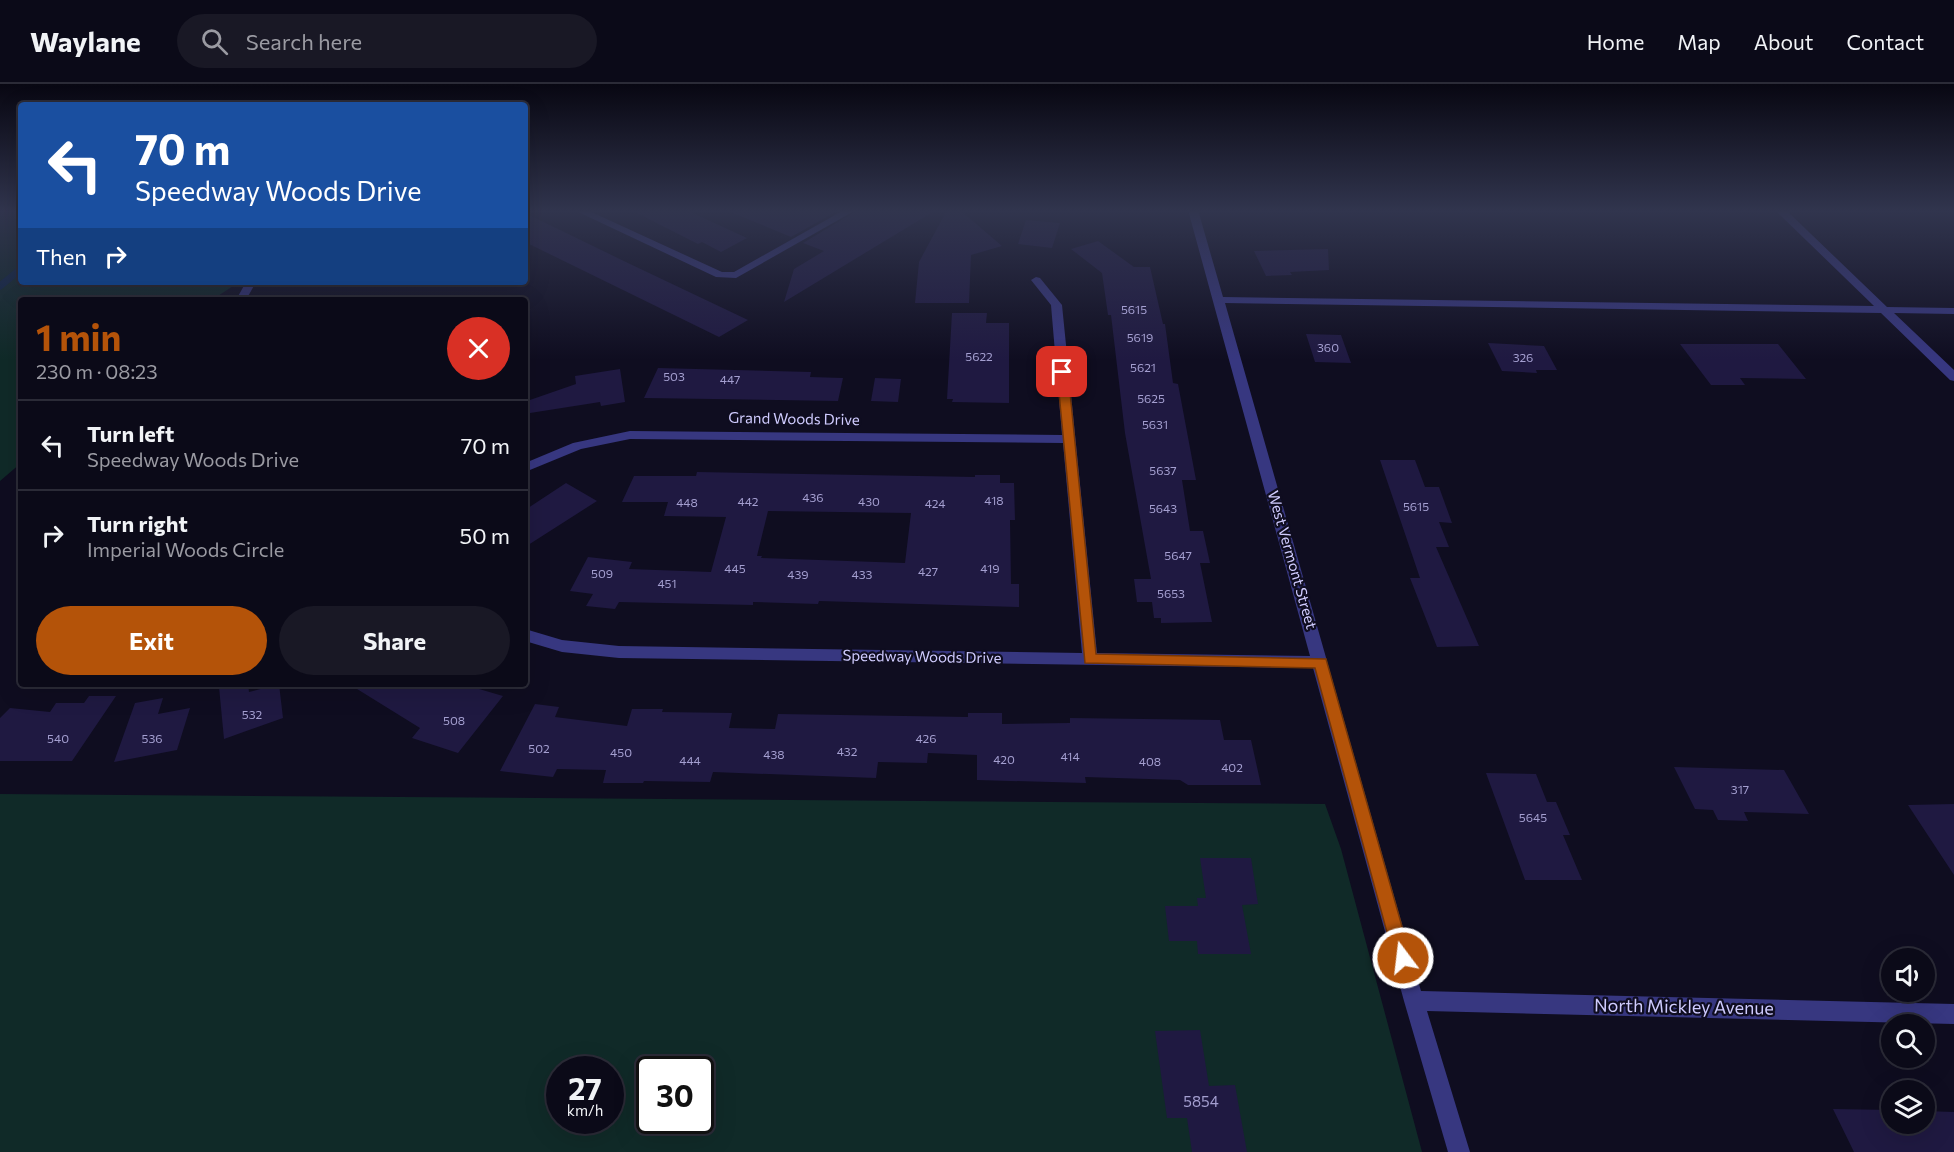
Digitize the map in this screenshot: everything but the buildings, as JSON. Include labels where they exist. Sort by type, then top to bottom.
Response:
[{"type":"street","points":[[687,260],[720,275],[729,276],[736,275],[763,260]]},
{"type":"street","name":"West Vermont Street","points":[[1207,260],[1414,1001],[1459,1152]]},
{"type":"street","points":[[1832,260],[1954,377]]},
{"type":"street","points":[[1036,280],[1056,305],[1090,660]]},
{"type":"street","points":[[1218,300],[1954,311]]},
{"type":"street","name":"Grand Woods Drive","points":[[528,467],[578,446],[630,435],[1069,439]]},
{"type":"street","name":"Speedway Woods Drive","points":[[528,637],[575,648],[619,652],[1321,662]]},
{"type":"street","name":"North Mickley Avenue","points":[[1414,1001],[1954,1014]]},
{"type":"green space","points":[[0,260],[18,260],[18,285],[234,285],[216,297],[18,297],[18,466],[0,481]]},
{"type":"green space","points":[[0,794],[1325,804],[1341,849],[1422,1152],[0,1152]]},
{"type":"waterway","points":[[0,286],[18,271]]},
{"type":"route","points":[[1062,372],[1080,538],[1090,660],[1321,662],[1403,958]]}]
